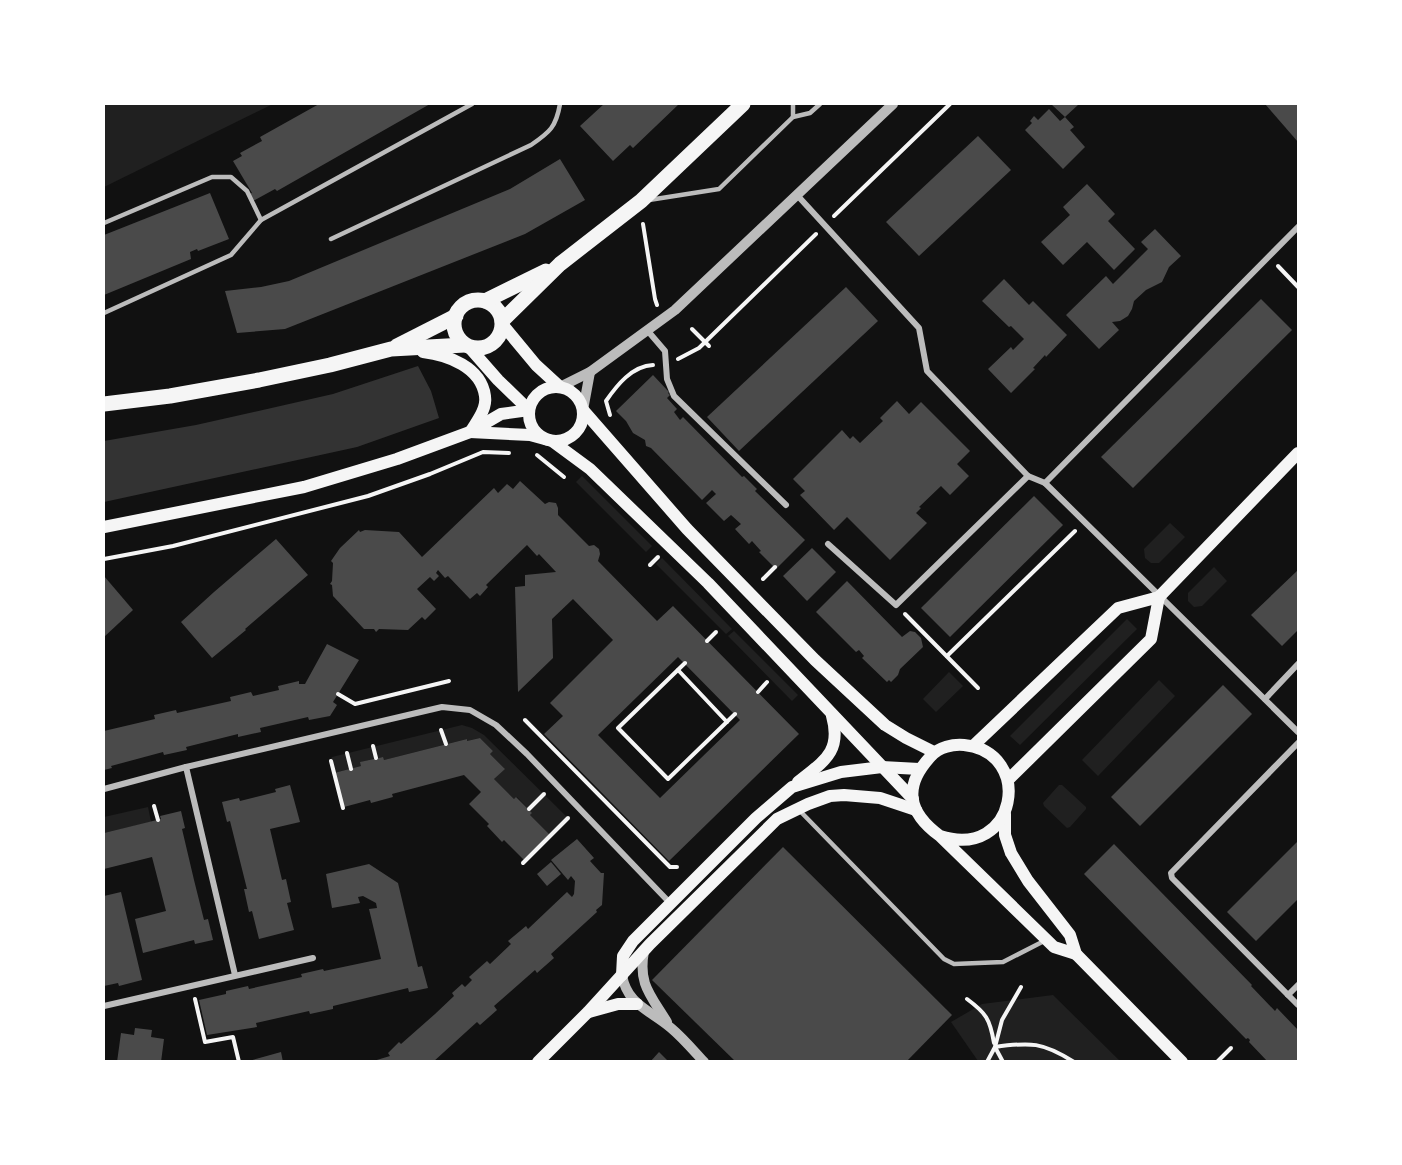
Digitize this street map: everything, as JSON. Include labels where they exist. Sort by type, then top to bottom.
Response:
[{"type":"main road","points":[[104,404],[170,396],[259,380],[392,349],[467,346],[477,349],[492,344],[497,339],[502,322],[560,264],[640,201],[743,104]]},
{"type":"main road","points":[[392,349],[456,316],[464,304],[471,301],[485,301],[560,264]]},
{"type":"main road","points":[[485,301],[499,312],[502,322],[536,365],[560,387],[575,395],[583,410],[687,529],[815,660],[885,724],[934,752]]},
{"type":"main road","points":[[456,316],[455,332],[498,380],[529,410]]},
{"type":"main road","points":[[392,349],[436,354],[461,363],[474,373],[485,396],[484,408],[470,432]]},
{"type":"main road","points":[[560,387],[543,390],[532,402],[529,410],[532,427],[537,434],[552,441],[590,469],[670,546],[882,767],[914,805],[925,825],[940,836],[1054,947],[1076,954]]},
{"type":"main road","points":[[104,527],[304,487],[360,471],[470,432],[501,414],[529,410]]},
{"type":"main road","points":[[470,432],[530,435],[552,441],[569,438],[580,426],[583,410]]},
{"type":"main road","points":[[973,746],[1118,608],[1159,597],[1299,453]]},
{"type":"main road","points":[[1008,780],[1151,639],[1159,597]]},
{"type":"main road","points":[[622,975],[623,956],[633,941],[756,818],[822,763],[831,752],[836,741],[836,731],[831,712]]},
{"type":"main road","points":[[914,805],[914,778],[934,752],[946,746],[960,744],[973,746],[995,758],[1008,780],[1010,792],[1005,814],[1005,835],[1011,853],[1028,881],[1070,935],[1076,954],[1182,1062]]},
{"type":"main road","points":[[792,787],[841,772],[882,767],[919,769]]},
{"type":"main road","points":[[538,1062],[644,951],[777,819],[830,796],[880,798],[914,805]]},
{"type":"main road","points":[[940,836],[954,841],[984,836],[1005,814]]},
{"type":"main road","points":[[588,1012],[618,1004],[637,1004]]},
{"type":"street","points":[[560,387],[590,372],[675,310],[893,104]]},
{"type":"street","points":[[797,195],[919,328],[927,371],[1028,476],[1044,483],[1299,732]]},
{"type":"street","points":[[1044,483],[1299,226]]},
{"type":"street","points":[[647,330],[665,351],[668,379],[674,396],[786,505]]},
{"type":"street","points":[[583,410],[590,372]]},
{"type":"street","points":[[828,543],[897,605],[1028,476]]},
{"type":"street","points":[[1265,699],[1299,664]]},
{"type":"street","points":[[104,789],[186,767],[442,708],[470,710],[496,725],[527,754],[670,903]]},
{"type":"street","points":[[1299,743],[1171,873],[1172,878],[1299,1005]]},
{"type":"street","points":[[186,767],[235,975]]},
{"type":"street","points":[[644,951],[641,968],[644,986],[670,1027]]},
{"type":"street","points":[[104,1006],[314,958]]},
{"type":"street","points":[[622,975],[624,988],[637,1004],[670,1027],[704,1062]]},
{"type":"street","points":[[1288,995],[1299,985]]},
{"type":"lane","points":[[104,313],[231,255],[261,220],[472,104]]},
{"type":"lane","points":[[331,239],[531,145],[550,132],[558,118],[560,104]]},
{"type":"lane","points":[[793,104],[793,117]]},
{"type":"lane","points":[[640,201],[720,189],[793,117],[810,113],[820,104]]},
{"type":"lane","points":[[104,223],[212,177],[231,177],[247,191],[261,220]]},
{"type":"lane","points":[[798,808],[944,959],[954,964],[1003,962],[1046,940]]},
{"type":"path","points":[[613,422],[606,401],[617,385],[644,365],[671,363],[705,342],[950,104]]},
{"type":"path","points":[[643,224],[657,305],[664,298]]},
{"type":"path","points":[[1269,257],[1299,288]]},
{"type":"path","points":[[692,329],[709,346]]},
{"type":"path","points":[[104,559],[173,546],[368,496],[483,452],[515,453]]},
{"type":"path","points":[[536,454],[564,477]]},
{"type":"path","points":[[947,656],[1084,522]]},
{"type":"path","points":[[650,565],[661,554]]},
{"type":"path","points":[[763,579],[775,567]]},
{"type":"path","points":[[897,605],[978,688]]},
{"type":"path","points":[[707,641],[716,632]]},
{"type":"path","points":[[685,663],[618,728],[651,762],[668,779],[735,714]]},
{"type":"path","points":[[678,670],[728,722]]},
{"type":"path","points":[[338,694],[355,704],[449,681]]},
{"type":"path","points":[[758,692],[767,682]]},
{"type":"path","points":[[355,704],[356,710]]},
{"type":"path","points":[[525,720],[670,867],[678,867]]},
{"type":"path","points":[[441,730],[446,744]]},
{"type":"path","points":[[373,746],[376,759]]},
{"type":"path","points":[[347,753],[351,768]]},
{"type":"path","points":[[331,761],[343,808]]},
{"type":"path","points":[[529,809],[544,794]]},
{"type":"path","points":[[154,806],[158,820]]},
{"type":"path","points":[[523,862],[568,818]]},
{"type":"path","points":[[192,985],[205,1042],[233,1037],[240,1062]]},
{"type":"path","points":[[987,1062],[995,1047],[1002,1020],[1021,987]]},
{"type":"path","points":[[968,999],[984,1013],[991,1024],[995,1047],[1003,1062]]},
{"type":"path","points":[[995,1047],[1026,1042],[1055,1049],[1074,1062]]},
{"type":"path","points":[[1217,1062],[1231,1048]]},
{"type":"shaded area","points":[[104,104],[273,104],[104,187]]},
{"type":"shaded area","points":[[418,366],[431,391],[439,418],[357,447],[104,502],[104,441],[196,425],[333,394]]},
{"type":"shaded area","points":[[582,476],[652,546],[646,552],[576,482]]},
{"type":"shaded area","points":[[1170,523],[1185,537],[1159,563],[1151,563],[1145,558],[1144,549]]},
{"type":"shaded area","points":[[662,558],[732,629],[726,634],[656,564]]},
{"type":"shaded area","points":[[1214,567],[1227,581],[1202,606],[1194,607],[1188,601],[1188,593]]},
{"type":"shaded area","points":[[1127,619],[1137,629],[1020,745],[1010,736]]},
{"type":"shaded area","points":[[734,631],[798,695],[792,701],[728,636]]},
{"type":"shaded area","points":[[949,672],[963,686],[936,712],[923,699]]},
{"type":"shaded area","points":[[1159,680],[1175,696],[1098,776],[1082,760]]},
{"type":"shaded area","points":[[462,725],[484,735],[568,818],[550,835],[530,815],[532,813],[517,797],[514,799],[494,779],[504,768],[490,754],[493,751],[480,738],[467,741],[467,739],[384,760],[382,757],[361,762],[361,766],[334,773],[332,757]]},
{"type":"shaded area","points":[[1059,785],[1062,785],[1086,807],[1067,828],[1043,803]]},
{"type":"shaded area","points":[[148,807],[151,822],[104,833],[104,817]]},
{"type":"shaded area","points":[[1053,995],[1120,1061],[978,1061],[951,1022],[982,1004]]},
{"type":"building","points":[[319,104],[430,104],[277,191],[275,189],[253,201],[249,194],[252,193],[233,161],[242,156],[240,153],[262,141],[260,137]]},
{"type":"building","points":[[604,104],[679,104],[633,148],[630,145],[613,161],[580,126]]},
{"type":"building","points":[[1051,104],[1079,104],[1065,117]]},
{"type":"building","points":[[1265,104],[1297,104],[1298,142]]},
{"type":"building","points":[[1049,109],[1060,121],[1065,117],[1074,127],[1070,130],[1085,147],[1063,169],[1025,130],[1032,123],[1030,121],[1034,116],[1038,120]]},
{"type":"building","points":[[978,136],[1011,170],[919,256],[886,222]]},
{"type":"building","points":[[560,159],[585,200],[525,234],[285,329],[237,333],[225,291],[289,281],[510,189]]},
{"type":"building","points":[[1087,184],[1115,214],[1108,221],[1135,249],[1114,270],[1087,242],[1063,265],[1041,242],[1070,215],[1063,207]]},
{"type":"building","points":[[210,193],[229,239],[190,252],[191,259],[104,295],[104,235]]},
{"type":"building","points":[[1155,229],[1181,256],[1169,267],[1162,282],[1146,290],[1134,301],[1128,316],[1120,321],[1112,322],[1119,330],[1099,349],[1066,315],[1106,276],[1113,284],[1148,249],[1141,242]]},
{"type":"building","points":[[1004,279],[1029,305],[1033,301],[1067,335],[1046,357],[1045,355],[1033,368],[1035,369],[1011,393],[988,369],[1011,347],[1013,350],[1024,339],[982,301]]},
{"type":"building","points":[[846,287],[878,321],[739,451],[707,417]]},
{"type":"building","points":[[1261,299],[1292,330],[1133,488],[1101,457]]},
{"type":"building","points":[[653,375],[669,392],[670,395],[667,398],[677,409],[674,412],[680,420],[683,417],[742,477],[744,476],[757,489],[755,491],[805,540],[776,569],[759,552],[761,551],[752,541],[749,544],[735,529],[741,524],[731,515],[724,521],[706,503],[716,494],[712,490],[702,500],[651,448],[646,446],[645,440],[633,433],[616,411]]},
{"type":"building","points":[[897,401],[909,414],[921,402],[970,451],[957,464],[969,476],[950,495],[941,486],[919,507],[921,508],[916,513],[927,523],[890,560],[847,517],[834,530],[800,495],[805,491],[793,479],[842,430],[850,439],[853,436],[860,443],[883,421],[880,418]]},
{"type":"building","points":[[520,481],[545,504],[556,503],[558,515],[589,546],[594,545],[599,549],[598,561],[657,621],[673,606],[799,734],[669,861],[544,734],[563,716],[550,703],[613,640],[573,599],[552,619],[553,658],[518,692],[515,587],[525,586],[525,575],[556,572],[539,554],[537,556],[527,545],[486,585],[488,587],[480,596],[477,593],[470,599],[448,576],[445,578],[438,570],[436,573],[439,576],[434,581],[430,577],[417,589],[436,609],[425,620],[422,617],[408,630],[379,629],[376,632],[374,629],[364,629],[333,596],[330,584],[333,563],[331,561],[340,548],[359,530],[360,532],[365,530],[399,532],[422,557],[494,488],[498,493],[507,484],[513,489]],"holes":[[[678,657],[740,720],[660,798],[598,735]]]},
{"type":"building","points":[[1034,496],[1063,525],[950,637],[921,608]]},
{"type":"building","points":[[276,539],[308,575],[212,658],[181,622]]},
{"type":"building","points":[[812,548],[836,572],[807,601],[783,576]]},
{"type":"building","points":[[1298,570],[1298,630],[1282,646],[1251,615]]},
{"type":"building","points":[[104,576],[133,610],[104,637]]},
{"type":"building","points":[[847,581],[902,637],[910,631],[915,632],[921,638],[923,647],[900,669],[891,682],[889,680],[887,682],[862,658],[864,656],[859,650],[856,652],[816,612]]},
{"type":"building","points":[[327,644],[359,660],[333,702],[337,705],[330,716],[309,720],[308,717],[260,728],[261,732],[238,737],[238,734],[164,755],[163,752],[104,770],[104,731],[155,719],[154,715],[176,710],[177,713],[231,701],[230,697],[251,692],[253,696],[279,690],[278,686],[299,681],[299,684],[305,684]]},
{"type":"building","points":[[1223,685],[1252,714],[1140,826],[1111,797]]},
{"type":"building","points":[[480,738],[493,751],[490,754],[505,769],[494,779],[532,813],[530,815],[550,835],[524,860],[504,840],[502,842],[487,826],[489,824],[469,804],[481,792],[464,775],[392,794],[393,797],[371,803],[370,800],[344,807],[334,773],[361,766],[360,762],[383,757],[384,760],[467,739],[467,741]]},
{"type":"building","points":[[290,785],[300,822],[270,829],[282,880],[286,879],[291,902],[287,903],[294,930],[259,939],[252,911],[249,912],[244,889],[247,889],[230,821],[227,822],[222,802],[239,798],[240,801],[276,792],[275,789]]},
{"type":"building","points":[[181,811],[185,828],[182,829],[194,880],[204,920],[208,919],[213,940],[195,944],[194,940],[143,953],[135,919],[166,911],[152,857],[104,869],[104,833],[161,819],[160,816]]},
{"type":"building","points":[[577,839],[594,858],[590,861],[601,873],[604,873],[602,905],[596,910],[597,912],[551,954],[554,958],[537,973],[535,970],[494,1006],[497,1010],[480,1025],[477,1022],[433,1062],[370,1062],[390,1056],[388,1053],[399,1042],[401,1044],[454,996],[452,993],[462,984],[465,987],[472,980],[469,977],[487,961],[490,964],[511,944],[508,941],[526,926],[528,929],[567,892],[572,897],[575,881],[571,876],[568,880],[551,860]]},
{"type":"building","points":[[1298,841],[1298,899],[1256,941],[1227,912]]},
{"type":"building","points":[[1114,844],[1275,1011],[1277,1008],[1298,1030],[1298,1062],[1268,1062],[1249,1042],[1250,1040],[1246,1039],[1084,874]]},
{"type":"building","points":[[783,847],[952,1015],[906,1062],[736,1062],[652,980]]},
{"type":"building","points":[[551,862],[561,874],[547,886],[537,874]]},
{"type":"building","points":[[369,864],[398,883],[418,967],[422,966],[428,988],[409,992],[408,988],[333,1006],[333,1009],[310,1014],[309,1011],[256,1023],[257,1027],[207,1035],[199,1000],[248,986],[249,989],[302,977],[301,974],[323,969],[324,971],[381,959],[369,909],[377,908],[376,903],[363,896],[358,897],[360,903],[332,908],[326,874]]},
{"type":"building","points":[[121,892],[142,980],[119,986],[118,983],[104,986],[104,896]]},
{"type":"building","points":[[135,1028],[152,1030],[151,1037],[164,1039],[161,1062],[117,1062],[121,1033],[134,1035]]},
{"type":"building","points":[[281,1052],[283,1062],[249,1062],[249,1061]]},
{"type":"building","points":[[659,1052],[669,1062],[650,1062]]}]
